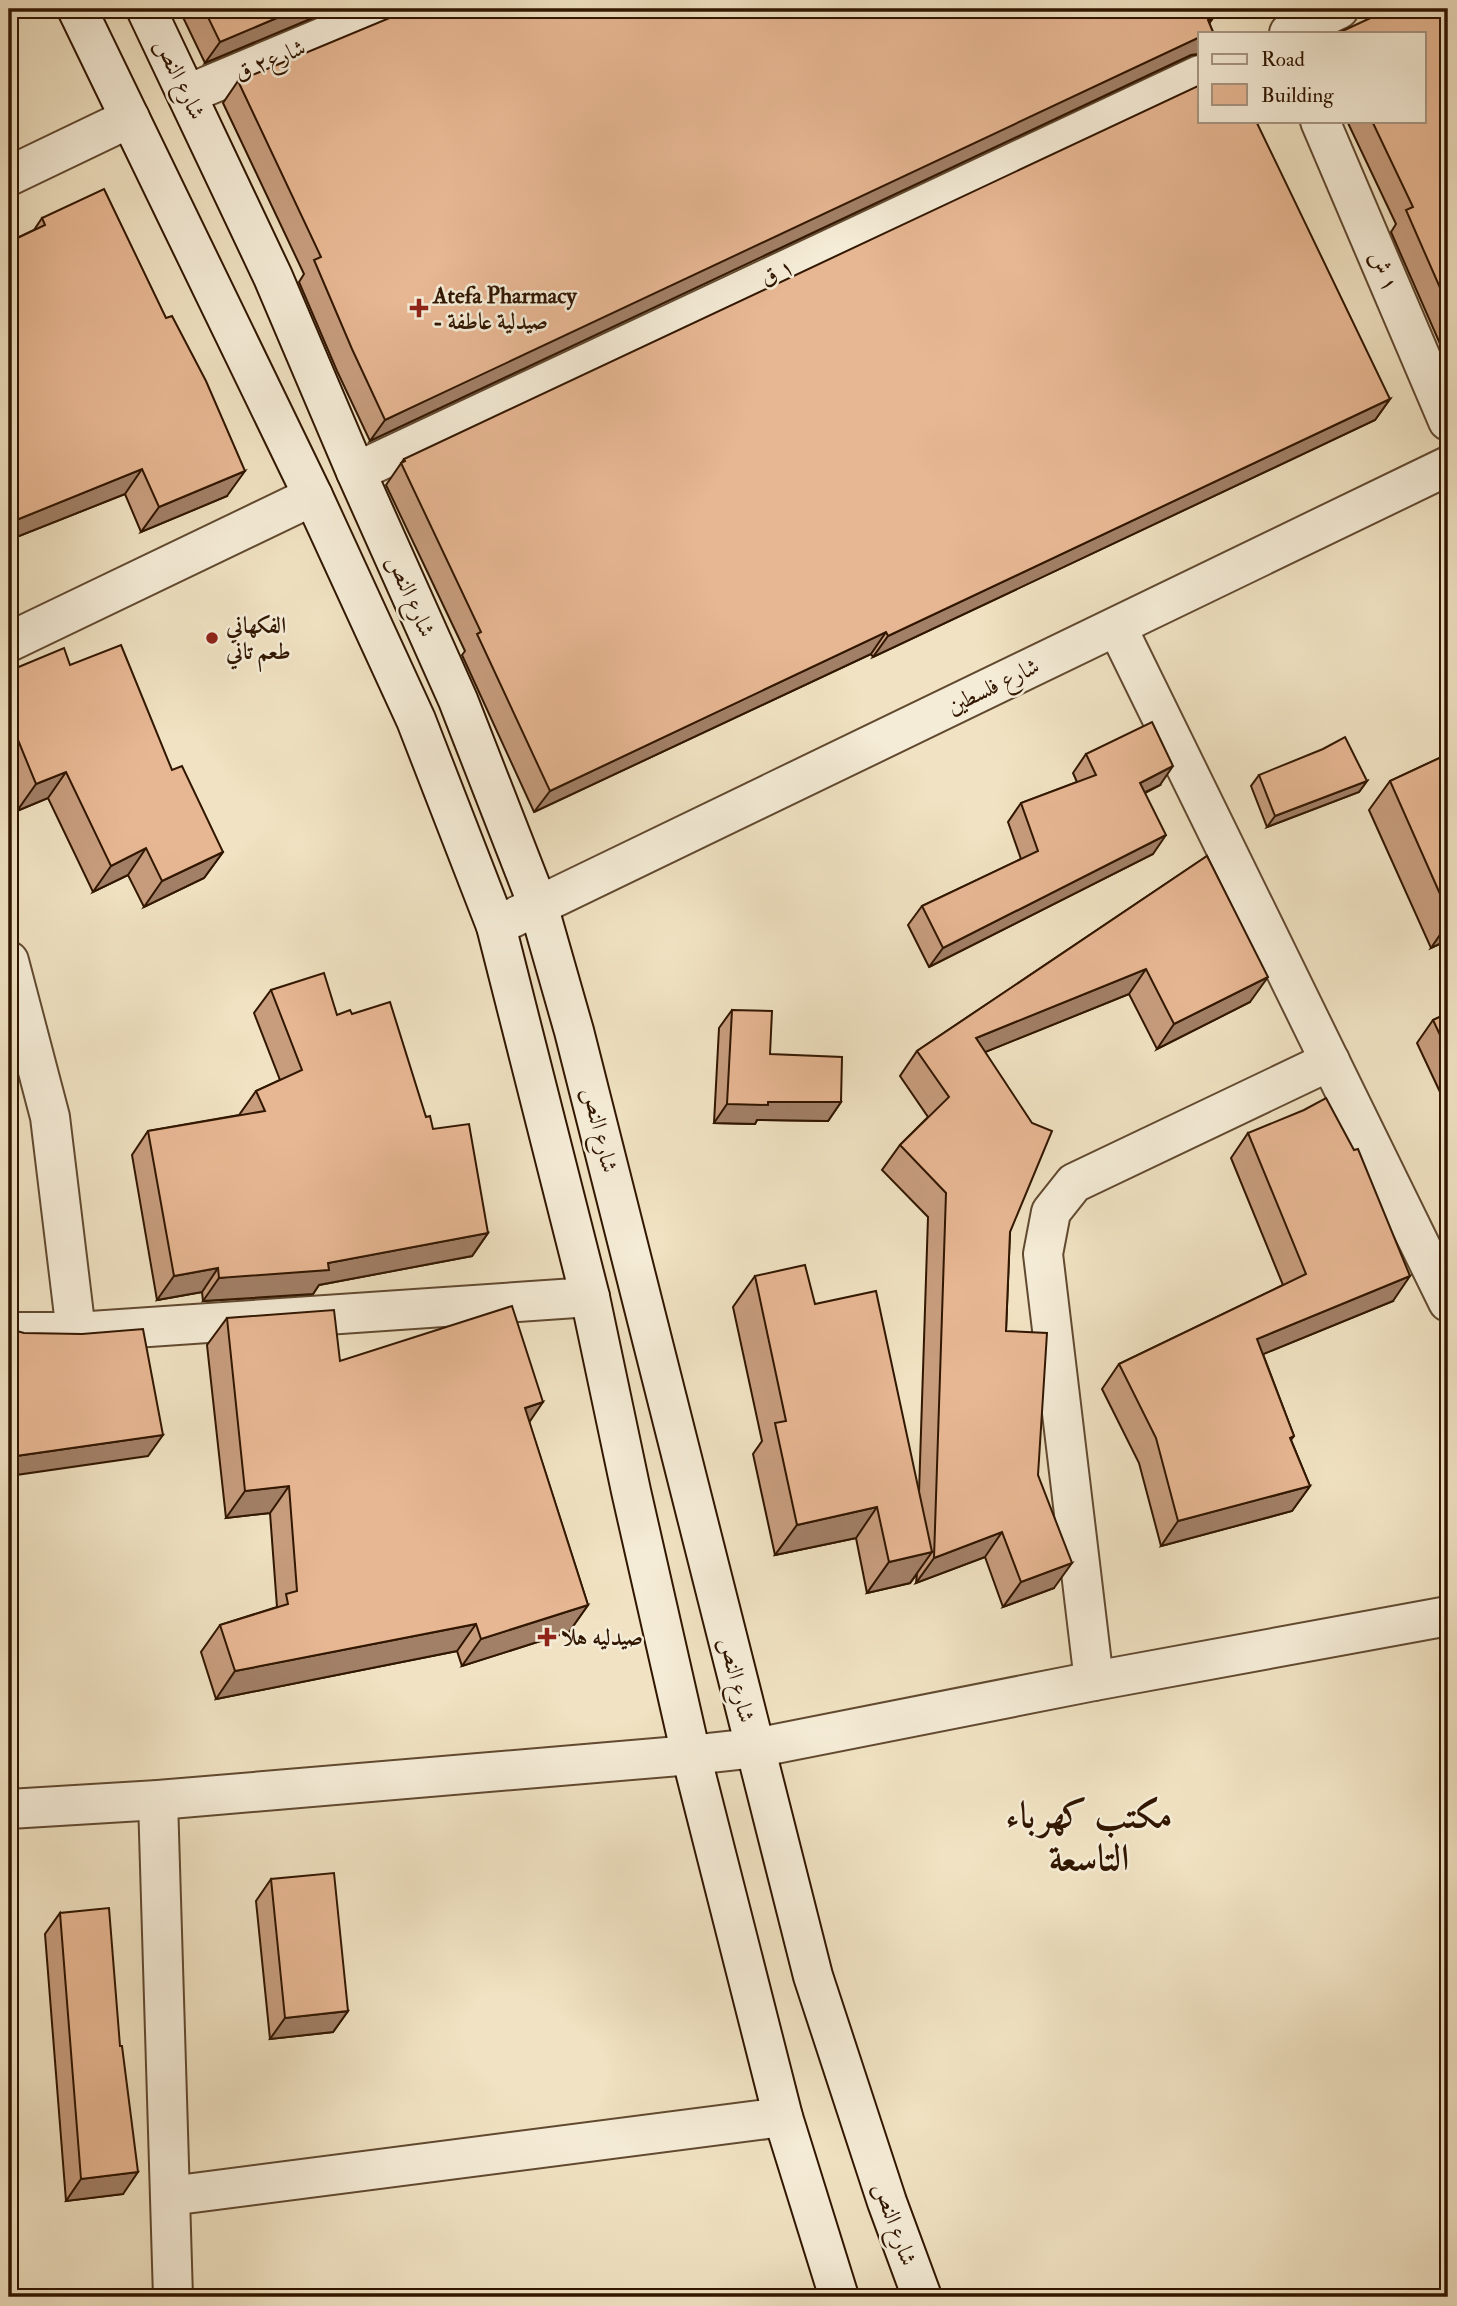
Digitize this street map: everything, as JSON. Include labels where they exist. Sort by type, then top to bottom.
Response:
[{"type":"street","name":"شارع النص","points":[[77,9],[313,496],[416,720],[496,926]]},
{"type":"street","name":"شارع النص","points":[[146,9],[273,277],[457,700],[538,905],[578,1044],[813,1976],[887,2202],[922,2297]]},
{"type":"street","name":"شارع٢ ق","points":[[188,94],[390,9]]},
{"type":"street","points":[[1270,9],[1282,32]]},
{"type":"street","points":[[1291,32],[1339,9]]},
{"type":"street","name":"١ ق","points":[[356,472],[1198,76]]},
{"type":"street","points":[[9,176],[130,118]]},
{"type":"street","name":"١ ش","points":[[1320,122],[1448,421]]},
{"type":"street","name":"شارع فلسطين","points":[[496,926],[1448,466]]},
{"type":"street","points":[[9,642],[313,496]]},
{"type":"street","points":[[1117,627],[1448,1302]]},
{"type":"street","points":[[496,926],[590,1297],[691,1755],[783,2117],[839,2297]]},
{"type":"street","points":[[9,961],[50,1116],[76,1332]]},
{"type":"street","points":[[1094,1681],[1043,1254],[1051,1212],[1074,1183],[1330,1061]]},
{"type":"street","points":[[9,1332],[76,1332],[590,1297]]},
{"type":"street","points":[[9,1809],[158,1800],[755,1748],[1094,1681],[1448,1616]]},
{"type":"street","points":[[158,1800],[173,2297]]},
{"type":"street","points":[[170,2196],[783,2117]]},
{"type":"building","points":[[204,9],[298,9],[220,42]]},
{"type":"building","points":[[411,9],[1208,9],[1213,18],[1208,20],[1213,32],[1198,32],[1198,38],[385,420],[314,260],[321,257],[238,81]]},
{"type":"building","points":[[1390,9],[1448,9],[1448,306],[1406,210],[1413,207],[1372,122],[1426,122],[1426,32],[1340,32]]},
{"type":"building","points":[[1198,86],[1198,122],[1256,122],[1390,399],[888,636],[886,632],[550,791],[477,634],[481,632],[401,463],[404,459]]},
{"type":"building","points":[[104,189],[166,318],[172,316],[206,381],[245,471],[159,507],[142,469],[9,523],[9,242],[45,225],[42,218]]},
{"type":"building","points":[[121,645],[172,770],[182,766],[223,852],[162,881],[146,848],[111,866],[66,772],[36,784],[9,718],[9,671],[64,648],[70,665]]},
{"type":"building","points":[[1152,722],[1173,766],[1140,783],[1166,835],[943,948],[922,906],[1038,851],[1021,803],[1096,775],[1086,754]]},
{"type":"building","points":[[1345,737],[1367,781],[1275,816],[1259,775]]},
{"type":"building","points":[[1448,754],[1448,912],[1390,781]]},
{"type":"building","points":[[1207,856],[1268,977],[1174,1024],[1146,969],[976,1038],[1032,1123],[1052,1131],[1010,1232],[1006,1331],[1047,1333],[1038,1475],[1072,1563],[1021,1582],[1002,1532],[934,1558],[946,1193],[900,1145],[949,1097],[917,1051]]},
{"type":"building","points":[[324,973],[337,1015],[350,1010],[352,1014],[390,1002],[426,1117],[430,1116],[433,1129],[469,1124],[488,1233],[328,1263],[329,1270],[219,1278],[218,1268],[174,1276],[148,1131],[265,1111],[256,1091],[302,1070],[271,990]]},
{"type":"building","points":[[732,1010],[772,1011],[770,1054],[842,1057],[841,1102],[727,1104]]},
{"type":"building","points":[[1448,1013],[1448,1052],[1433,1020]]},
{"type":"building","points":[[1326,1098],[1354,1150],[1358,1149],[1410,1276],[1257,1339],[1294,1436],[1290,1438],[1310,1486],[1178,1521],[1156,1438],[1119,1364],[1306,1274],[1248,1133]]},
{"type":"building","points":[[805,1265],[815,1304],[876,1291],[932,1552],[889,1562],[877,1507],[797,1525],[775,1423],[786,1421],[755,1276]]},
{"type":"building","points":[[512,1306],[543,1402],[525,1408],[588,1605],[481,1639],[476,1624],[235,1671],[220,1625],[288,1604],[286,1594],[297,1591],[289,1486],[245,1491],[227,1318],[334,1310],[340,1361]]},
{"type":"building","points":[[143,1329],[163,1435],[9,1457],[9,1331],[82,1334]]},
{"type":"building","points":[[334,1873],[348,2011],[285,2018],[271,1879]]},
{"type":"building","points":[[109,1908],[120,2046],[138,2172],[81,2179],[60,1913]]},
{"type":"place","name":"Atefa Pharmacy - صيدلية عاطفة","points":[[419,308]]},
{"type":"place","name":"الفكهاني طعم تاني","points":[[212,638]]},
{"type":"place","name":"صيدليه هلا","points":[[547,1637]]},
{"type":"district","name":"مكتب كهرباء التاسعة","points":[[1089,1836]]}]
